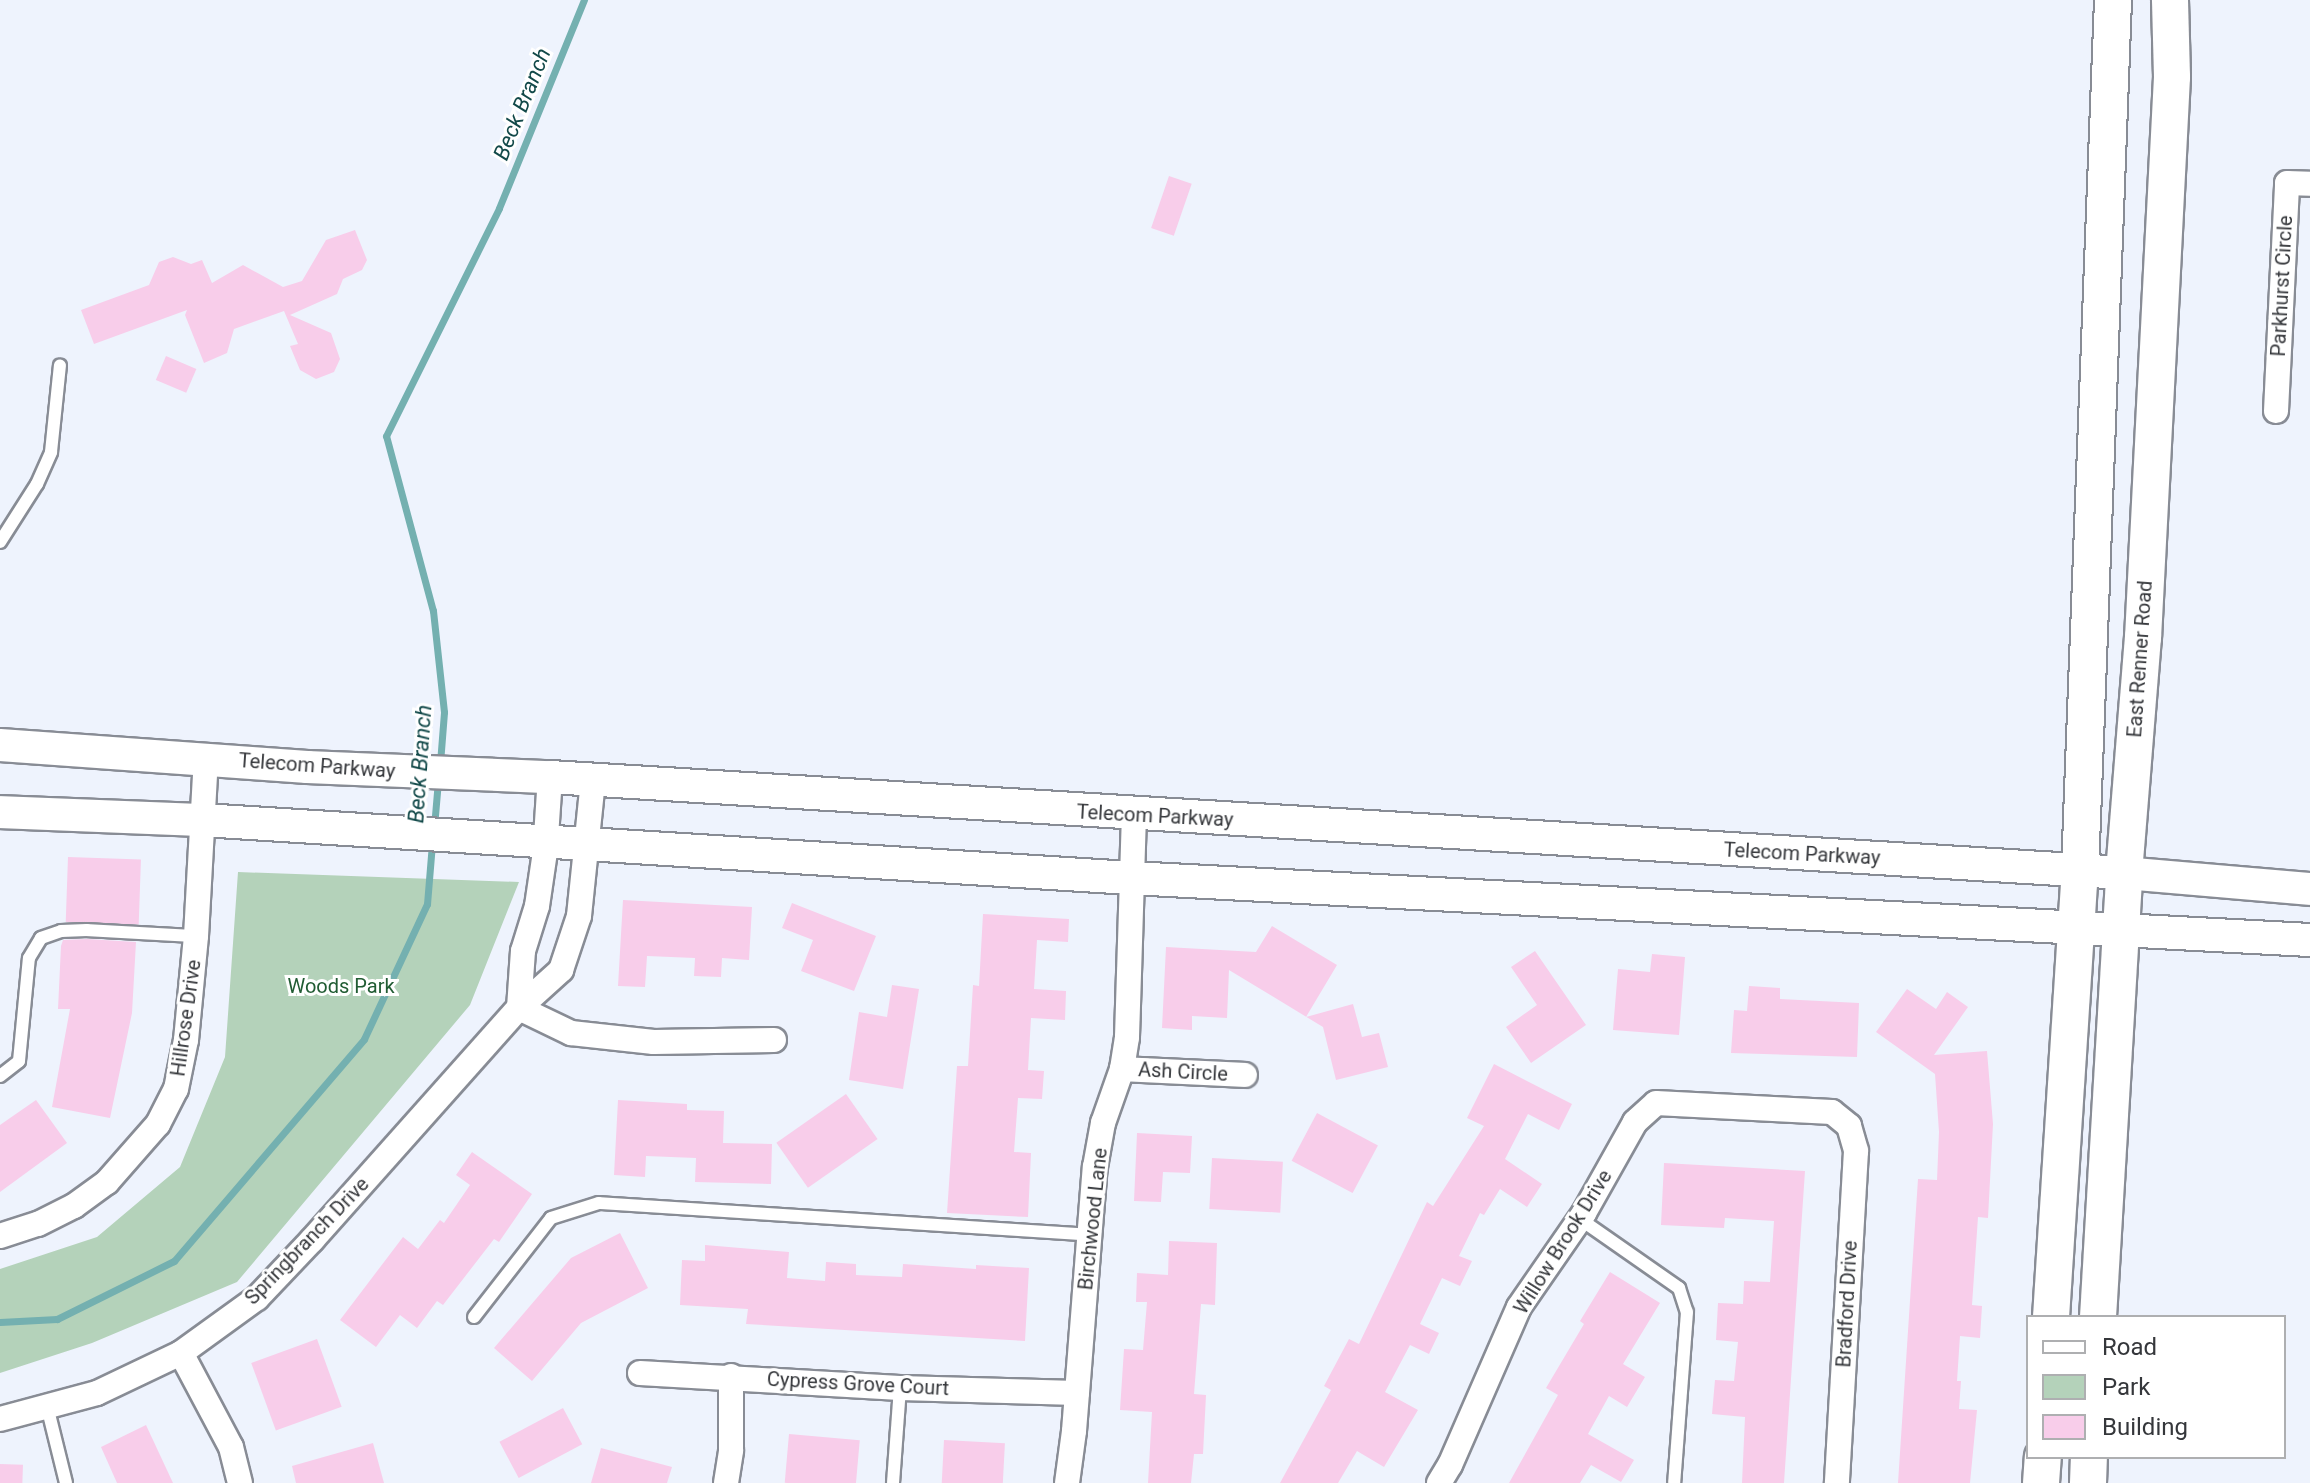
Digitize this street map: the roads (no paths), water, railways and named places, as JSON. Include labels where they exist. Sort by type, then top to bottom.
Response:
[{"type":"main road","points":[[2051,1315],[2080,871],[2113,0]]},
{"type":"main road","name":"East Renner Road","points":[[2098,1315],[2124,873],[2143,638],[2172,77],[2170,0]]},
{"type":"main road","points":[[2041,1483],[2043,1459]]},
{"type":"main road","points":[[2088,1483],[2089,1459]]},
{"type":"street","name":"Parkhurst Circle","points":[[2276,411],[2287,183],[2310,184]]},
{"type":"street","name":"Telecom Parkway","points":[[0,745],[362,770],[550,777],[2124,873],[2310,889]]},
{"type":"street","name":"Hillrose Drive","points":[[0,1236],[38,1224],[74,1206],[107,1182],[158,1124],[176,1089],[185,1052],[196,936],[206,758]]},
{"type":"street","points":[[550,777],[537,906],[523,951],[519,1008],[571,1033],[654,1042],[774,1040]]},
{"type":"street","name":"Springbranch Drive","points":[[0,1419],[97,1393],[181,1353],[257,1298],[519,1008],[561,970],[579,916],[593,780]]},
{"type":"street","points":[[0,812],[203,820],[1131,878],[2310,940]]},
{"type":"street","name":"Birchwood Lane","points":[[1067,1483],[1103,1123],[1122,1069],[1127,1037],[1134,814]]},
{"type":"street","points":[[527,937],[569,948]]},
{"type":"street","name":"Ash Circle","points":[[1122,1069],[1245,1075]]},
{"type":"street","name":"Willow Brook Drive","points":[[1439,1483],[1450,1465],[1519,1307],[1580,1219],[1635,1122],[1656,1103],[1832,1112],[1849,1126]]},
{"type":"street","name":"Bradford Drive","points":[[1837,1483],[1856,1151],[1849,1126]]},
{"type":"street","points":[[181,1353],[231,1447],[240,1483]]},
{"type":"street","name":"Cypress Grove Court","points":[[640,1373],[900,1388],[1077,1393]]},
{"type":"street","points":[[726,1483],[731,1450],[731,1376]]},
{"type":"lane","points":[[0,542],[37,484],[51,452],[60,365]]},
{"type":"lane","points":[[0,1076],[19,1061],[29,958],[41,938],[61,931],[87,930],[196,936]]},
{"type":"lane","points":[[474,1317],[551,1218],[599,1203],[1090,1235]]},
{"type":"lane","points":[[1580,1219],[1679,1288],[1687,1312],[1674,1483]]},
{"type":"lane","points":[[893,1483],[900,1388]]},
{"type":"lane","points":[[47,1406],[66,1483]]},
{"type":"waterway","name":"Beck Branch","points":[[440,763],[444,712],[433,611],[386,436],[499,208],[584,0]]},
{"type":"waterway","name":"Beck Branch","points":[[434,827],[438,780]]},
{"type":"waterway","name":"Beck Branch","points":[[0,1322],[57,1319],[174,1261],[364,1039],[427,904],[432,843]]},
{"type":"park label","name":"Woods Park","points":[[341,986]]}]
